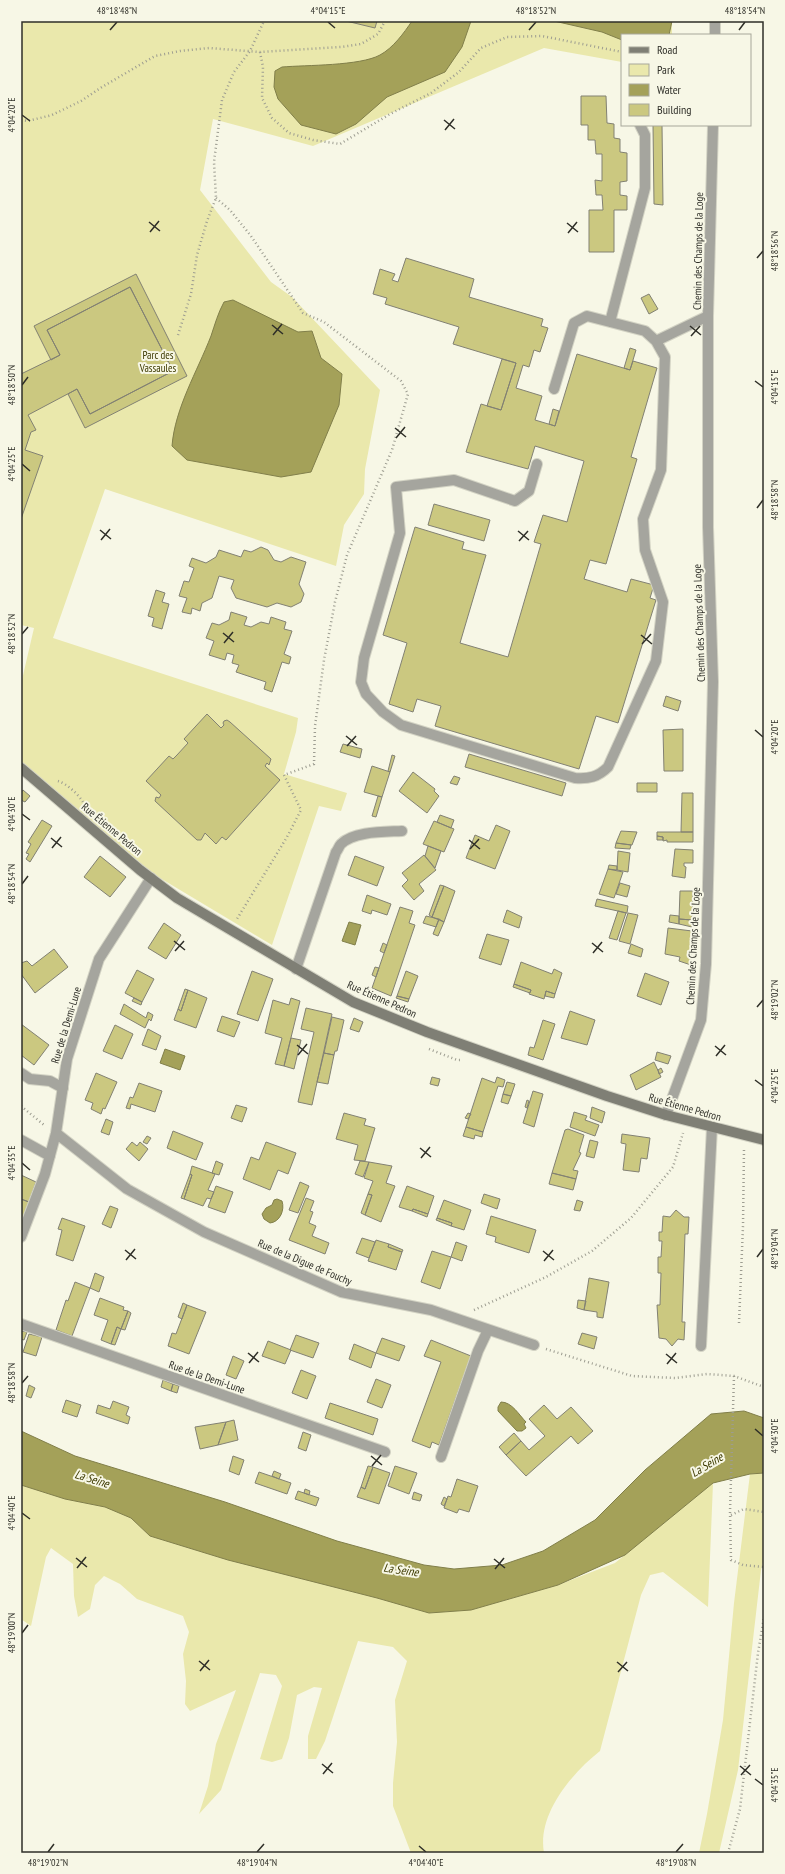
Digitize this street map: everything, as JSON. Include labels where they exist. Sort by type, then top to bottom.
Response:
[{"type":"street","points":[[715,21],[715,34]]},
{"type":"street","points":[[610,322],[645,188],[645,135],[640,126]]},
{"type":"street","name":"Chemin des Champs de la Loge","points":[[666,1115],[701,1020],[706,964],[713,682],[708,528],[708,316],[713,126]]},
{"type":"street","points":[[537,464],[529,491],[515,501],[454,480],[396,487],[400,533],[364,658],[361,682],[366,694],[382,712],[401,725],[576,778],[588,779],[601,775],[608,767],[656,661],[663,602],[645,550],[643,519],[661,470],[665,357],[656,341],[645,331],[587,316],[574,323],[554,389]]},
{"type":"street","points":[[656,341],[708,316]]},
{"type":"street","name":"Rue Étienne Pedron","points":[[23,772],[151,878],[178,898],[353,1002],[427,1032],[584,1089],[666,1115],[764,1140]]},
{"type":"street","points":[[296,969],[336,852],[341,844],[359,835],[374,832],[402,831]]},
{"type":"street","name":"Rue de la Demi-Lune","points":[[21,1238],[45,1174],[56,1133],[67,1059],[99,959],[151,878]]},
{"type":"street","points":[[21,1073],[30,1079],[50,1081],[63,1088]]},
{"type":"street","points":[[701,1346],[712,1127]]},
{"type":"street","name":"Rue de la Digue de Fouchy","points":[[56,1133],[127,1189],[204,1232],[341,1292],[431,1310],[534,1345]]},
{"type":"street","points":[[21,1140],[50,1156]]},
{"type":"street","name":"Rue de la Demi-Lune","points":[[21,1324],[385,1452]]},
{"type":"street","points":[[441,1457],[478,1351],[488,1330]]},
{"type":"path","points":[[178,335],[191,294],[197,255],[207,221],[216,198],[214,162],[222,100],[234,72],[250,51],[264,21]]},
{"type":"path","points":[[21,120],[28,121],[52,115],[75,104],[155,56],[180,51],[209,48],[260,52],[341,47],[361,44],[378,34],[385,21]]},
{"type":"path","points":[[260,52],[263,67],[262,98],[272,118],[289,133],[313,140],[340,144],[390,114],[432,92],[459,72],[481,48],[506,37],[542,36],[621,52]]},
{"type":"path","points":[[216,198],[230,210],[252,236],[303,313],[324,322],[401,380],[408,394],[392,450],[347,555],[324,660],[315,726],[314,764],[284,774],[301,810],[232,930]]},
{"type":"path","points":[[21,1106],[37,1120],[56,1133]]},
{"type":"path","points":[[453,1318],[481,1307],[559,1269],[592,1251],[631,1218],[674,1166],[687,1120]]},
{"type":"path","points":[[739,1322],[744,1226],[743,1135]]},
{"type":"path","points":[[534,1345],[632,1376],[675,1378],[708,1374],[734,1376],[764,1388]]},
{"type":"path","points":[[734,1376],[730,1513],[731,1560],[743,1565],[764,1567]]},
{"type":"path","points":[[730,1513],[744,1509],[764,1512]]},
{"type":"path","points":[[728,1853],[740,1809],[758,1653],[764,1617]]},
{"type":"green space","name":"Parc des Vassaules","points":[[21,21],[672,21],[672,34],[621,34],[621,62],[544,48],[313,146],[213,119],[200,190],[271,282],[292,297],[380,390],[365,469],[364,494],[344,525],[336,566],[105,489],[53,638],[298,718],[296,732],[284,774],[347,793],[341,811],[319,806],[272,945],[135,863],[21,764],[21,684],[34,628],[21,625]]},
{"type":"green space","points":[[764,1473],[764,1558],[761,1570],[738,1770],[719,1853],[699,1853],[723,1720],[734,1603],[750,1474]]},
{"type":"green space","points":[[713,1483],[708,1607],[663,1572],[650,1575],[641,1595],[600,1751],[578,1771],[568,1783],[551,1809],[543,1838],[544,1853],[411,1853],[393,1806],[393,1783],[397,1742],[395,1700],[407,1661],[393,1647],[358,1641],[325,1741],[316,1759],[308,1759],[308,1736],[322,1688],[314,1687],[297,1695],[289,1738],[282,1759],[272,1762],[260,1759],[282,1686],[276,1675],[260,1673],[221,1790],[199,1814],[208,1786],[216,1744],[236,1690],[190,1711],[185,1704],[186,1681],[183,1654],[189,1632],[183,1616],[137,1599],[120,1584],[104,1576],[95,1585],[90,1609],[78,1617],[74,1596],[73,1564],[51,1548],[46,1557],[31,1626],[21,1619],[21,1485],[65,1499],[105,1507],[131,1518],[150,1536],[228,1560],[377,1598],[429,1613],[471,1610],[558,1585],[615,1563]]},
{"type":"water","points":[[412,21],[471,21],[462,47],[445,72],[387,97],[356,124],[336,134],[301,125],[278,99],[274,87],[275,71],[282,67],[347,63],[371,59],[385,52],[394,44]]},
{"type":"water","points":[[554,21],[672,21],[669,34],[621,34],[621,40],[602,32]]},
{"type":"water","points":[[233,300],[298,332],[312,331],[321,358],[342,374],[339,405],[311,472],[281,477],[187,460],[172,446],[177,418],[187,390],[211,336],[220,310],[224,302]]},
{"type":"water","points":[[349,922],[361,925],[355,945],[342,941]]},
{"type":"water","points":[[165,1049],[185,1056],[180,1070],[160,1063]]},
{"type":"water","points":[[277,1199],[282,1201],[282,1212],[277,1220],[270,1223],[264,1219],[262,1214],[266,1208],[272,1205],[274,1200]]},
{"type":"water","points":[[501,1402],[509,1404],[515,1409],[526,1422],[524,1424],[526,1428],[522,1431],[517,1431],[498,1411],[498,1407]]},
{"type":"water","name":"La Seine","points":[[744,1411],[764,1418],[764,1473],[750,1474],[713,1483],[625,1555],[558,1585],[471,1610],[429,1613],[377,1598],[228,1560],[150,1536],[131,1518],[105,1507],[65,1499],[21,1485],[21,1431],[75,1456],[225,1502],[337,1541],[424,1565],[454,1569],[502,1565],[543,1551],[595,1520],[645,1470],[711,1414]]},
{"type":"building","points":[[346,21],[377,21],[375,28]]},
{"type":"building","points":[[581,96],[606,96],[607,123],[614,124],[614,138],[620,139],[620,152],[627,153],[627,181],[620,182],[620,195],[627,196],[627,210],[614,210],[614,252],[589,252],[589,210],[603,210],[602,195],[596,195],[595,180],[602,181],[602,154],[596,154],[595,140],[588,140],[588,125],[581,125]]},
{"type":"building","points":[[653,126],[662,126],[663,205],[654,204]]},
{"type":"building","points":[[406,258],[474,279],[469,297],[543,319],[541,326],[548,328],[540,352],[534,350],[529,367],[523,365],[516,388],[542,396],[535,420],[555,426],[577,354],[630,370],[633,361],[657,368],[631,457],[637,459],[606,564],[590,560],[584,579],[627,592],[631,579],[654,585],[650,598],[656,600],[618,723],[596,716],[579,769],[435,726],[441,706],[417,699],[413,712],[389,704],[407,643],[383,635],[415,527],[464,542],[462,549],[486,555],[460,643],[508,657],[541,544],[534,542],[543,515],[567,522],[584,461],[535,446],[528,469],[466,452],[481,404],[501,410],[516,363],[453,344],[459,327],[385,304],[387,298],[373,294],[380,269],[395,274],[392,280],[398,282]]},
{"type":"building","points":[[136,274],[187,376],[85,428],[68,394],[77,389],[90,414],[173,371],[130,287],[47,330],[60,355],[51,360],[34,326]]},
{"type":"building","points":[[130,287],[173,371],[90,414],[77,389],[28,415],[36,430],[31,432],[25,450],[43,456],[21,519],[21,374],[60,355],[47,330]]},
{"type":"building","points":[[649,294],[658,309],[649,314],[641,298]]},
{"type":"building","points":[[630,348],[636,350],[630,370],[624,368]]},
{"type":"building","points":[[502,359],[516,363],[501,410],[487,406]]},
{"type":"building","points":[[553,409],[559,411],[555,426],[549,424]]},
{"type":"building","points":[[434,504],[490,520],[484,541],[428,525]]},
{"type":"building","points":[[261,547],[268,550],[274,560],[281,562],[291,557],[306,562],[299,584],[304,594],[301,602],[291,607],[277,603],[267,607],[236,598],[231,588],[234,580],[219,576],[212,598],[202,603],[200,611],[192,608],[191,614],[182,612],[187,598],[179,596],[184,581],[189,582],[194,568],[189,566],[192,558],[206,563],[216,557],[219,550],[241,557],[244,550],[251,552]]},
{"type":"building","points":[[156,590],[165,593],[162,602],[169,604],[162,629],[152,626],[154,618],[148,616]]},
{"type":"building","points":[[231,612],[247,617],[244,625],[251,627],[261,622],[269,624],[271,617],[286,622],[284,629],[292,631],[284,654],[291,657],[289,664],[282,662],[272,692],[264,689],[266,682],[236,672],[239,665],[232,663],[234,655],[227,653],[225,660],[209,655],[214,641],[206,638],[212,623],[219,625],[229,620]]},
{"type":"building","points":[[666,696],[681,701],[678,711],[663,706]]},
{"type":"building","points":[[207,714],[221,728],[224,725],[224,721],[227,720],[230,722],[271,759],[269,765],[267,763],[265,766],[280,780],[226,840],[222,837],[216,844],[205,833],[201,840],[197,840],[155,801],[156,797],[159,798],[161,795],[146,781],[169,756],[173,759],[188,743],[184,739]]},
{"type":"building","points":[[683,729],[683,771],[664,771],[663,730]]},
{"type":"building","points":[[343,744],[362,749],[360,758],[340,752]]},
{"type":"building","points":[[469,754],[566,783],[562,796],[465,767]]},
{"type":"building","points":[[392,755],[395,756],[390,772],[388,771]]},
{"type":"building","points":[[372,766],[390,772],[382,797],[364,792]]},
{"type":"building","points":[[413,772],[435,789],[434,791],[439,796],[427,813],[399,791]]},
{"type":"building","points":[[454,776],[460,778],[457,785],[450,783]]},
{"type":"building","points":[[637,783],[657,783],[657,792],[637,792]]},
{"type":"building","points":[[23,790],[30,796],[25,802],[21,800],[21,793]]},
{"type":"building","points":[[682,793],[693,793],[693,832],[681,832]]},
{"type":"building","points":[[378,796],[382,797],[376,817],[372,816]]},
{"type":"building","points":[[440,815],[454,820],[451,828],[437,822]]},
{"type":"building","points":[[42,820],[52,826],[30,862],[26,859],[29,854],[26,853],[31,844],[28,842]]},
{"type":"building","points":[[434,821],[454,829],[444,852],[423,844]]},
{"type":"building","points":[[496,825],[510,831],[495,869],[466,858],[475,835],[489,841]]},
{"type":"building","points":[[621,831],[637,832],[632,845],[616,843]]},
{"type":"building","points":[[657,832],[693,832],[693,842],[663,841],[663,837],[657,836]]},
{"type":"building","points":[[657,836],[663,837],[663,840],[657,840]]},
{"type":"building","points":[[616,843],[631,845],[630,849],[615,848]]},
{"type":"building","points":[[428,846],[441,851],[435,868],[425,856]]},
{"type":"building","points":[[675,849],[693,850],[693,863],[684,863],[684,866],[686,867],[685,878],[672,876]]},
{"type":"building","points":[[618,851],[630,853],[628,872],[617,870]]},
{"type":"building","points":[[424,855],[436,870],[419,884],[424,891],[414,900],[402,886],[408,880],[402,873]]},
{"type":"building","points":[[100,856],[126,877],[110,897],[84,877]]},
{"type":"building","points":[[355,856],[384,867],[377,886],[348,875]]},
{"type":"building","points":[[609,865],[617,866],[617,870],[608,869]]},
{"type":"building","points":[[608,869],[623,872],[614,898],[599,894]]},
{"type":"building","points":[[620,883],[630,886],[627,897],[616,894]]},
{"type":"building","points":[[440,885],[444,886],[432,917],[429,915]]},
{"type":"building","points":[[444,886],[455,891],[444,922],[432,917]]},
{"type":"building","points":[[680,891],[693,891],[692,920],[679,919]]},
{"type":"building","points":[[367,895],[391,904],[387,915],[372,910],[371,914],[362,911]]},
{"type":"building","points":[[597,899],[628,906],[627,913],[595,906]]},
{"type":"building","points":[[400,907],[413,911],[409,923],[415,925],[391,996],[372,988]]},
{"type":"building","points":[[507,910],[522,917],[519,928],[503,922]]},
{"type":"building","points":[[618,911],[626,913],[617,940],[609,938]]},
{"type":"building","points":[[628,913],[638,915],[630,944],[619,941]]},
{"type":"building","points":[[670,915],[679,916],[679,924],[669,922]]},
{"type":"building","points":[[426,916],[439,919],[436,927],[423,923]]},
{"type":"building","points":[[439,919],[444,922],[438,936],[433,934]]},
{"type":"building","points":[[679,919],[692,920],[692,927],[679,924]]},
{"type":"building","points":[[164,923],[181,935],[166,959],[148,948]]},
{"type":"building","points":[[668,928],[692,931],[691,965],[679,961],[680,957],[665,954]]},
{"type":"building","points":[[487,934],[509,940],[501,965],[479,958]]},
{"type":"building","points":[[383,943],[387,945],[384,953],[380,951]]},
{"type":"building","points":[[631,944],[643,949],[641,957],[628,953]]},
{"type":"building","points":[[54,949],[68,967],[35,993],[21,974],[21,963],[27,961],[32,966]]},
{"type":"building","points":[[521,962],[552,974],[554,969],[562,973],[555,994],[546,991],[544,999],[529,994],[531,990],[514,984]]},
{"type":"building","points":[[375,967],[379,968],[376,977],[372,975]]},
{"type":"building","points":[[137,970],[154,979],[142,1002],[125,993]]},
{"type":"building","points":[[252,971],[273,979],[258,1021],[237,1014]]},
{"type":"building","points":[[406,971],[418,976],[409,999],[397,996]]},
{"type":"building","points":[[645,973],[669,982],[661,1005],[637,996]]},
{"type":"building","points":[[514,984],[531,990],[530,993],[513,987]]},
{"type":"building","points":[[185,989],[188,990],[181,1011],[178,1009]]},
{"type":"building","points":[[188,990],[207,998],[196,1028],[174,1020],[178,1009],[181,1011]]},
{"type":"building","points":[[546,991],[555,994],[554,998],[545,996]]},
{"type":"building","points":[[397,996],[409,999],[408,1002],[396,998]]},
{"type":"building","points":[[134,998],[142,1002],[141,1005],[132,1001]]},
{"type":"building","points":[[291,998],[300,1001],[284,1066],[275,1064],[282,1038],[265,1033],[273,1000],[289,1005]]},
{"type":"building","points":[[124,1004],[146,1018],[148,1012],[153,1015],[151,1021],[149,1019],[145,1028],[120,1014]]},
{"type":"building","points":[[306,1008],[332,1014],[312,1105],[298,1102],[314,1032],[301,1029]]},
{"type":"building","points":[[570,1011],[595,1020],[587,1045],[561,1038]]},
{"type":"building","points":[[222,1016],[240,1022],[234,1037],[217,1031]]},
{"type":"building","points":[[332,1017],[344,1020],[337,1051],[335,1051],[334,1055],[324,1053]]},
{"type":"building","points":[[354,1018],[363,1022],[359,1032],[350,1029]]},
{"type":"building","points":[[543,1020],[555,1024],[543,1060],[528,1055],[530,1047],[534,1048]]},
{"type":"building","points":[[21,1024],[49,1045],[34,1065],[21,1055]]},
{"type":"building","points":[[115,1025],[133,1034],[122,1059],[103,1051]]},
{"type":"building","points":[[148,1029],[161,1036],[156,1050],[142,1045]]},
{"type":"building","points":[[291,1038],[301,1040],[294,1069],[284,1066]]},
{"type":"building","points":[[657,1052],[671,1056],[668,1064],[655,1060]]},
{"type":"building","points":[[324,1053],[334,1055],[328,1084],[317,1082]]},
{"type":"building","points":[[654,1062],[661,1077],[636,1090],[630,1075]]},
{"type":"building","points":[[661,1068],[663,1072],[659,1074],[658,1070]]},
{"type":"building","points":[[96,1073],[117,1082],[105,1109],[103,1108],[101,1114],[91,1109],[93,1103],[85,1100]]},
{"type":"building","points":[[432,1077],[440,1079],[438,1086],[430,1084]]},
{"type":"building","points":[[497,1077],[505,1080],[503,1087],[498,1086],[483,1132],[466,1127],[482,1078],[495,1083]]},
{"type":"building","points":[[507,1082],[515,1084],[511,1096],[503,1094]]},
{"type":"building","points":[[139,1083],[162,1091],[155,1112],[131,1104],[130,1109],[126,1108],[130,1097],[133,1098]]},
{"type":"building","points":[[533,1091],[543,1094],[534,1127],[523,1123]]},
{"type":"building","points":[[503,1094],[511,1096],[508,1104],[501,1102]]},
{"type":"building","points":[[527,1100],[529,1101],[527,1108],[525,1107]]},
{"type":"building","points":[[236,1105],[247,1108],[242,1122],[231,1118]]},
{"type":"building","points":[[592,1107],[605,1112],[602,1123],[590,1118]]},
{"type":"building","points":[[574,1112],[587,1116],[585,1120],[599,1125],[595,1136],[570,1127]]},
{"type":"building","points":[[344,1113],[366,1119],[364,1125],[375,1128],[365,1161],[354,1160],[358,1145],[336,1139]]},
{"type":"building","points":[[468,1113],[471,1114],[468,1119],[465,1118]]},
{"type":"building","points":[[106,1119],[113,1122],[109,1135],[101,1132]]},
{"type":"building","points":[[466,1127],[483,1132],[482,1137],[475,1135],[474,1139],[463,1136]]},
{"type":"building","points":[[568,1129],[584,1135],[579,1152],[581,1153],[573,1170],[578,1171],[576,1179],[552,1173],[565,1130]]},
{"type":"building","points":[[173,1131],[203,1143],[196,1160],[167,1148]]},
{"type":"building","points":[[622,1134],[650,1138],[647,1159],[641,1158],[639,1172],[623,1170],[626,1144],[621,1143]]},
{"type":"building","points":[[147,1136],[151,1138],[147,1144],[143,1142]]},
{"type":"building","points":[[590,1140],[598,1142],[594,1158],[586,1156]]},
{"type":"building","points":[[132,1142],[137,1146],[140,1142],[148,1149],[139,1161],[126,1149]]},
{"type":"building","points":[[266,1142],[296,1153],[288,1174],[278,1170],[270,1190],[243,1179],[251,1157],[259,1160]]},
{"type":"building","points":[[216,1161],[223,1164],[219,1175],[212,1173]]},
{"type":"building","points":[[360,1161],[369,1162],[363,1177],[355,1174]]},
{"type":"building","points":[[369,1162],[392,1166],[386,1183],[395,1186],[381,1222],[365,1215],[372,1195],[368,1194],[373,1181],[364,1178]]},
{"type":"building","points":[[192,1166],[215,1174],[208,1190],[214,1192],[211,1199],[207,1198],[203,1206],[184,1199],[192,1175],[190,1174]]},
{"type":"building","points":[[552,1173],[576,1179],[573,1190],[549,1184]]},
{"type":"building","points":[[190,1174],[192,1175],[184,1199],[181,1198]]},
{"type":"building","points":[[21,1175],[36,1182],[29,1202],[21,1199]]},
{"type":"building","points":[[300,1182],[309,1186],[298,1213],[289,1210]]},
{"type":"building","points":[[216,1186],[233,1192],[225,1213],[208,1207]]},
{"type":"building","points":[[407,1186],[434,1196],[428,1214],[413,1209],[412,1211],[399,1207]]},
{"type":"building","points":[[368,1194],[372,1195],[365,1215],[361,1213]]},
{"type":"building","points":[[484,1194],[500,1199],[497,1209],[481,1203]]},
{"type":"building","points":[[306,1198],[314,1201],[310,1211],[313,1212],[309,1223],[316,1226],[312,1236],[329,1243],[325,1254],[289,1240]]},
{"type":"building","points":[[21,1199],[29,1202],[21,1224]]},
{"type":"building","points":[[444,1200],[471,1210],[464,1230],[451,1226],[452,1223],[437,1218]]},
{"type":"building","points":[[577,1200],[583,1202],[580,1211],[574,1210]]},
{"type":"building","points":[[110,1206],[118,1209],[111,1228],[102,1224]]},
{"type":"building","points":[[413,1209],[428,1214],[427,1217],[412,1211]]},
{"type":"building","points":[[676,1210],[684,1217],[689,1217],[688,1234],[685,1234],[682,1322],[685,1322],[684,1340],[678,1339],[672,1346],[666,1339],[659,1338],[657,1305],[660,1305],[661,1273],[658,1273],[658,1257],[661,1257],[662,1241],[659,1241],[659,1232],[662,1232],[663,1216],[670,1217]]},
{"type":"building","points":[[491,1216],[536,1230],[529,1253],[495,1242],[496,1237],[486,1234]]},
{"type":"building","points":[[62,1218],[85,1226],[73,1261],[56,1255],[62,1230],[58,1229]]},
{"type":"building","points":[[437,1218],[452,1223],[451,1226],[436,1220]]},
{"type":"building","points":[[362,1238],[375,1242],[369,1258],[356,1253]]},
{"type":"building","points":[[376,1240],[389,1244],[388,1247],[402,1252],[396,1270],[368,1261]]},
{"type":"building","points":[[456,1242],[467,1246],[462,1261],[451,1257]]},
{"type":"building","points":[[389,1244],[403,1250],[402,1252],[388,1247]]},
{"type":"building","points":[[432,1251],[451,1257],[440,1289],[421,1282]]},
{"type":"building","points":[[95,1273],[104,1277],[99,1292],[90,1288]]},
{"type":"building","points":[[589,1278],[609,1282],[603,1318],[597,1317],[597,1312],[584,1310]]},
{"type":"building","points":[[75,1282],[90,1288],[72,1336],[56,1330],[66,1300],[68,1301]]},
{"type":"building","points":[[100,1298],[124,1307],[123,1310],[128,1311],[121,1329],[117,1327],[111,1344],[101,1340],[108,1320],[94,1315]]},
{"type":"building","points":[[578,1300],[586,1301],[584,1310],[577,1308]]},
{"type":"building","points":[[183,1303],[187,1305],[182,1319],[178,1317]]},
{"type":"building","points":[[187,1305],[206,1312],[189,1354],[168,1346],[172,1333],[176,1334]]},
{"type":"building","points":[[128,1311],[131,1313],[125,1330],[121,1329]]},
{"type":"building","points":[[117,1327],[121,1329],[115,1345],[111,1344]]},
{"type":"building","points":[[21,1331],[27,1332],[24,1340],[21,1339]]},
{"type":"building","points":[[582,1333],[597,1337],[594,1349],[578,1344]]},
{"type":"building","points":[[29,1334],[42,1337],[36,1356],[23,1352]]},
{"type":"building","points":[[296,1335],[319,1343],[313,1358],[290,1350]]},
{"type":"building","points":[[382,1338],[405,1346],[399,1361],[376,1353]]},
{"type":"building","points":[[431,1340],[471,1356],[439,1445],[432,1442],[430,1448],[412,1441],[441,1362],[424,1356]]},
{"type":"building","points":[[268,1341],[291,1350],[285,1364],[262,1356]]},
{"type":"building","points":[[354,1344],[376,1353],[371,1368],[349,1359]]},
{"type":"building","points":[[233,1356],[244,1361],[236,1379],[226,1375]]},
{"type":"building","points":[[301,1370],[316,1376],[307,1399],[292,1393]]},
{"type":"building","points":[[376,1379],[391,1385],[382,1408],[367,1402]]},
{"type":"building","points":[[163,1380],[173,1384],[171,1391],[161,1387]]},
{"type":"building","points":[[173,1384],[179,1386],[177,1393],[171,1391]]},
{"type":"building","points":[[29,1385],[35,1388],[31,1398],[26,1396]]},
{"type":"building","points":[[66,1400],[81,1405],[77,1417],[62,1412]]},
{"type":"building","points":[[113,1401],[129,1407],[126,1415],[130,1417],[128,1424],[96,1413],[98,1405],[110,1409]]},
{"type":"building","points":[[330,1403],[378,1419],[373,1435],[325,1418]]},
{"type":"building","points":[[544,1405],[557,1419],[571,1407],[593,1431],[578,1444],[571,1436],[526,1476],[506,1455],[521,1441],[529,1450],[545,1436],[529,1419]]},
{"type":"building","points":[[234,1420],[238,1440],[218,1445],[226,1422]]},
{"type":"building","points":[[226,1422],[218,1445],[200,1449],[195,1427]]},
{"type":"building","points":[[303,1432],[311,1435],[306,1451],[298,1448]]},
{"type":"building","points":[[514,1433],[521,1441],[506,1455],[499,1447]]},
{"type":"building","points":[[233,1456],[244,1460],[239,1475],[229,1471]]},
{"type":"building","points":[[368,1466],[373,1467],[365,1489],[361,1487]]},
{"type":"building","points":[[395,1466],[417,1473],[409,1494],[388,1486]]},
{"type":"building","points":[[373,1467],[390,1473],[379,1504],[357,1497],[361,1487],[365,1489]]},
{"type":"building","points":[[274,1471],[281,1474],[279,1479],[272,1476]]},
{"type":"building","points":[[259,1472],[291,1483],[287,1494],[255,1483]]},
{"type":"building","points":[[457,1479],[478,1486],[469,1512],[459,1509],[457,1513],[444,1508],[448,1496],[451,1497]]},
{"type":"building","points":[[305,1489],[310,1491],[309,1495],[304,1493]]},
{"type":"building","points":[[298,1491],[319,1498],[316,1506],[295,1499]]},
{"type":"building","points":[[414,1492],[422,1495],[420,1501],[412,1499]]},
{"type":"building","points":[[444,1497],[447,1499],[444,1506],[441,1504]]}]
